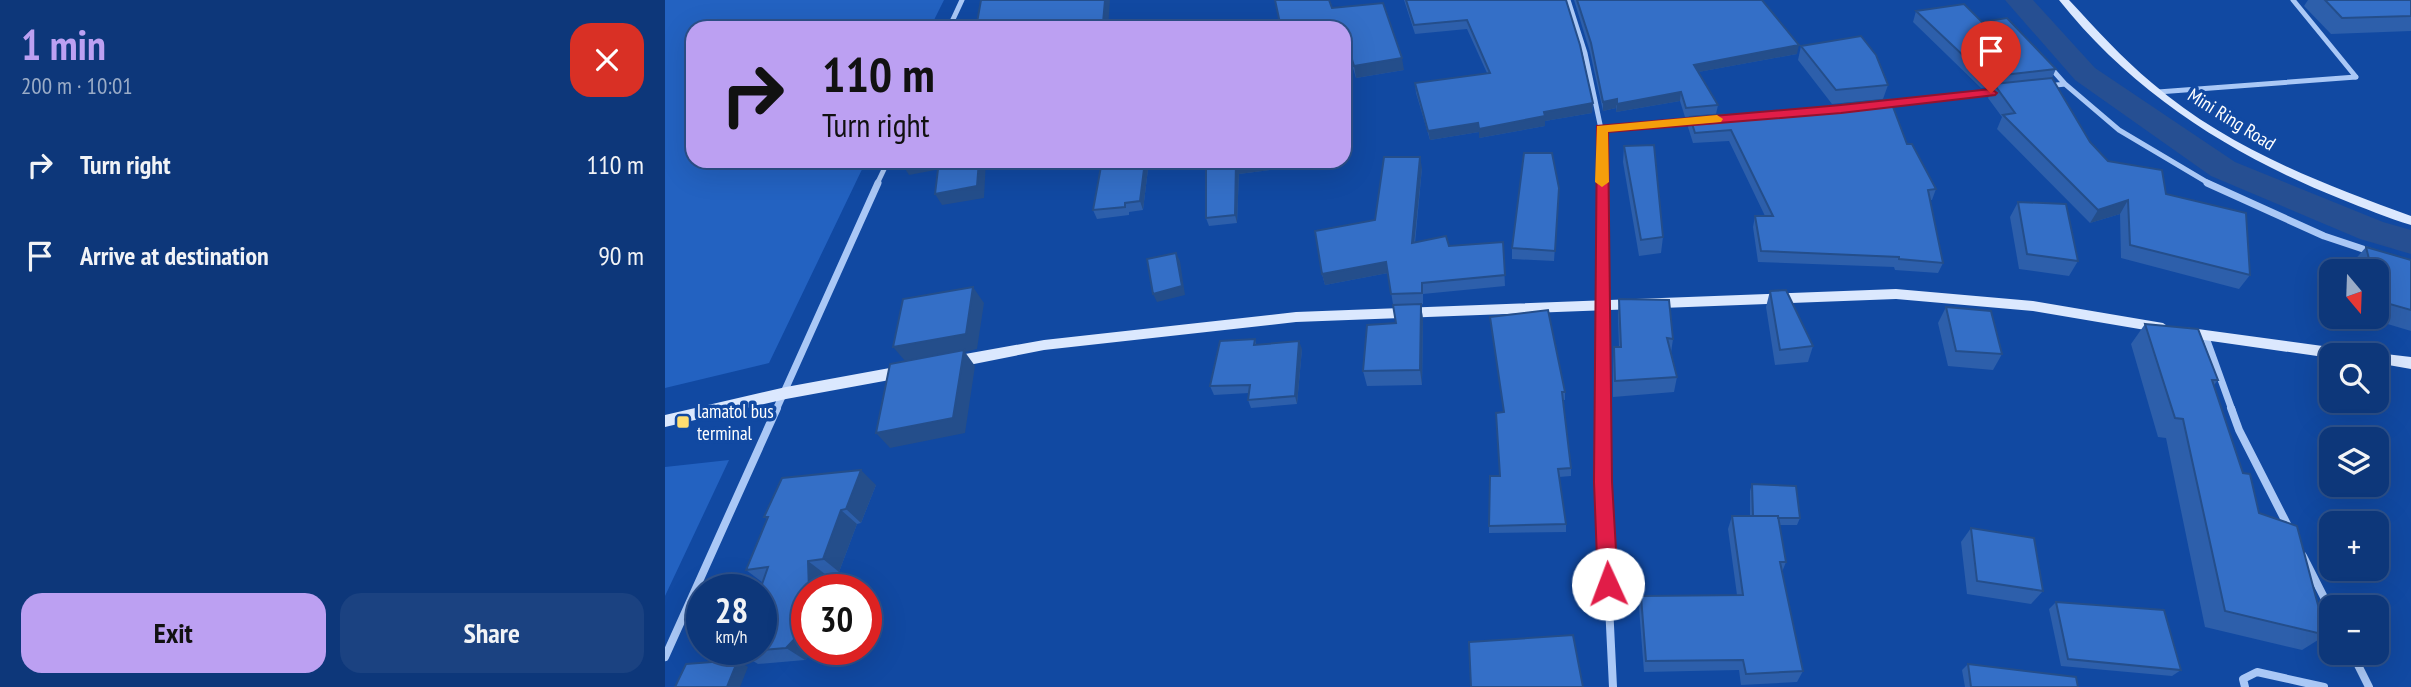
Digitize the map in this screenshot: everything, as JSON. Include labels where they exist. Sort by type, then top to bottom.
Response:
[{"type":"street","points":[[952,21],[962,0]]},
{"type":"street","points":[[1568,0],[1585,53],[1601,129],[1603,482],[1613,687]]},
{"type":"street","name":"Mini Ring Road","points":[[2064,0],[2119,60],[2204,125],[2291,174],[2411,221]]},
{"type":"street","points":[[2158,92],[2356,77],[2293,0]]},
{"type":"street","points":[[2041,57],[2065,84],[2119,130],[2221,191],[2324,236],[2386,257]]},
{"type":"street","points":[[2039,87],[2065,84]]},
{"type":"street","points":[[1881,105],[2013,90]]},
{"type":"street","points":[[1601,129],[1854,107]]},
{"type":"street","points":[[665,657],[885,168]]},
{"type":"street","points":[[665,421],[786,393],[1044,345],[1296,317],[1896,294],[2033,306],[2205,335],[2319,351]]},
{"type":"street","points":[[2205,335],[2239,430],[2294,539]]},
{"type":"street","points":[[2389,360],[2411,363]]},
{"type":"street","points":[[2300,551],[2323,595]]},
{"type":"street","points":[[2358,665],[2369,687]]},
{"type":"street","points":[[2245,687],[2243,679],[2257,672],[2324,687]]},
{"type":"shaded area","points":[[665,0],[944,0],[934,21],[686,21],[686,168],[863,168],[769,363],[665,388]]},
{"type":"shaded area","points":[[729,460],[665,596],[665,467]]},
{"type":"building","points":[[981,0],[1105,0],[1103,21],[977,21]]},
{"type":"building","points":[[1275,0],[1329,0],[1332,8],[1383,3],[1402,58],[1354,66],[1351,56],[1351,21],[1280,21]]},
{"type":"building","points":[[1406,0],[1566,0],[1580,45],[1593,103],[1544,112],[1545,116],[1479,129],[1478,123],[1428,131],[1415,83],[1490,73],[1467,20],[1414,25]]},
{"type":"building","points":[[1577,0],[1762,0],[1799,45],[1694,65],[1718,105],[1686,108],[1681,92],[1617,104],[1617,99],[1603,102],[1591,43]]},
{"type":"building","points":[[2325,0],[2411,0],[2411,16],[2342,18]]},
{"type":"building","points":[[1964,4],[1982,22],[2007,18],[2056,69],[1986,77],[1916,11]]},
{"type":"building","points":[[1861,36],[1876,55],[1888,85],[1836,90],[1801,46]]},
{"type":"building","points":[[2052,78],[2090,142],[2108,161],[2162,170],[2166,194],[2246,213],[2250,275],[2130,245],[2128,200],[2098,210],[2003,115],[2015,113],[1994,84]]},
{"type":"building","points":[[1890,99],[1907,144],[1912,144],[1936,189],[1928,190],[1943,263],[1899,257],[1761,251],[1755,216],[1773,216],[1731,130],[1695,133],[1690,117],[1724,114],[1726,119],[1846,109],[1843,104]]},
{"type":"building","points":[[1654,145],[1663,237],[1641,240],[1624,146]]},
{"type":"building","points":[[1524,153],[1552,153],[1559,188],[1555,251],[1512,248]]},
{"type":"building","points":[[1384,157],[1420,157],[1412,243],[1446,236],[1449,246],[1503,242],[1505,275],[1422,283],[1422,293],[1391,294],[1386,262],[1322,274],[1315,231],[1375,220]]},
{"type":"building","points":[[938,168],[978,168],[977,186],[935,194]]},
{"type":"building","points":[[1101,168],[1144,168],[1140,201],[1125,203],[1125,207],[1093,210]]},
{"type":"building","points":[[1206,168],[1236,168],[1235,215],[1206,218]]},
{"type":"building","points":[[2018,202],[2066,204],[2078,261],[2027,254]]},
{"type":"building","points":[[2366,247],[2411,260],[2411,310],[2389,304],[2389,259],[2369,259]]},
{"type":"building","points":[[1176,253],[1182,286],[1153,294],[1147,259]]},
{"type":"building","points":[[973,287],[966,334],[893,347],[903,299]]},
{"type":"building","points":[[1786,290],[1813,346],[1780,350],[1770,291]]},
{"type":"building","points":[[1619,299],[1669,300],[1673,339],[1667,338],[1677,377],[1615,381],[1614,347],[1621,347]]},
{"type":"building","points":[[1421,304],[1420,370],[1363,371],[1367,325],[1396,323],[1393,305]]},
{"type":"building","points":[[1946,307],[1991,311],[2002,354],[1956,351]]},
{"type":"building","points":[[1548,310],[1565,392],[1562,392],[1571,468],[1558,469],[1566,524],[1489,526],[1490,476],[1500,476],[1496,413],[1504,412],[1490,317]]},
{"type":"building","points":[[2145,324],[2198,329],[2218,380],[2212,380],[2243,473],[2250,474],[2259,513],[2297,526],[2319,609],[2319,633],[2225,611],[2183,419],[2175,418]]},
{"type":"building","points":[[1255,339],[1254,345],[1299,341],[1295,396],[1248,400],[1250,385],[1210,386],[1220,341]]},
{"type":"building","points":[[964,350],[953,418],[876,433],[890,364]]},
{"type":"building","points":[[861,470],[846,509],[841,510],[823,559],[808,561],[808,574],[791,574],[791,643],[786,648],[777,649],[777,574],[766,574],[768,567],[746,570],[768,517],[764,517],[782,478]]},
{"type":"building","points":[[1752,484],[1796,486],[1800,518],[1753,516]]},
{"type":"building","points":[[1732,516],[1778,516],[1786,562],[1780,562],[1803,671],[1746,674],[1743,660],[1646,661],[1641,596],[1743,595]]},
{"type":"building","points":[[1971,528],[2034,538],[2043,591],[1977,581]]},
{"type":"building","points":[[2056,602],[2164,610],[2181,670],[2068,659]]},
{"type":"building","points":[[1573,635],[1583,687],[1471,687],[1469,642]]},
{"type":"building","points":[[686,664],[736,665],[727,687],[675,687]]},
{"type":"building","points":[[1968,664],[2076,677],[2078,687],[1971,687]]},
{"type":"waterway","points":[[2018,0],[2085,74],[2223,169],[2372,231],[2411,242]]},
{"type":"slow traffic","points":[[1602,182],[1601,129],[1717,119]]},
{"type":"place","name":"lamatol bus terminal","points":[[683,422]]},
{"type":"route","points":[[1608,584],[1603,482],[1601,129],[1841,109],[1991,93]]}]
